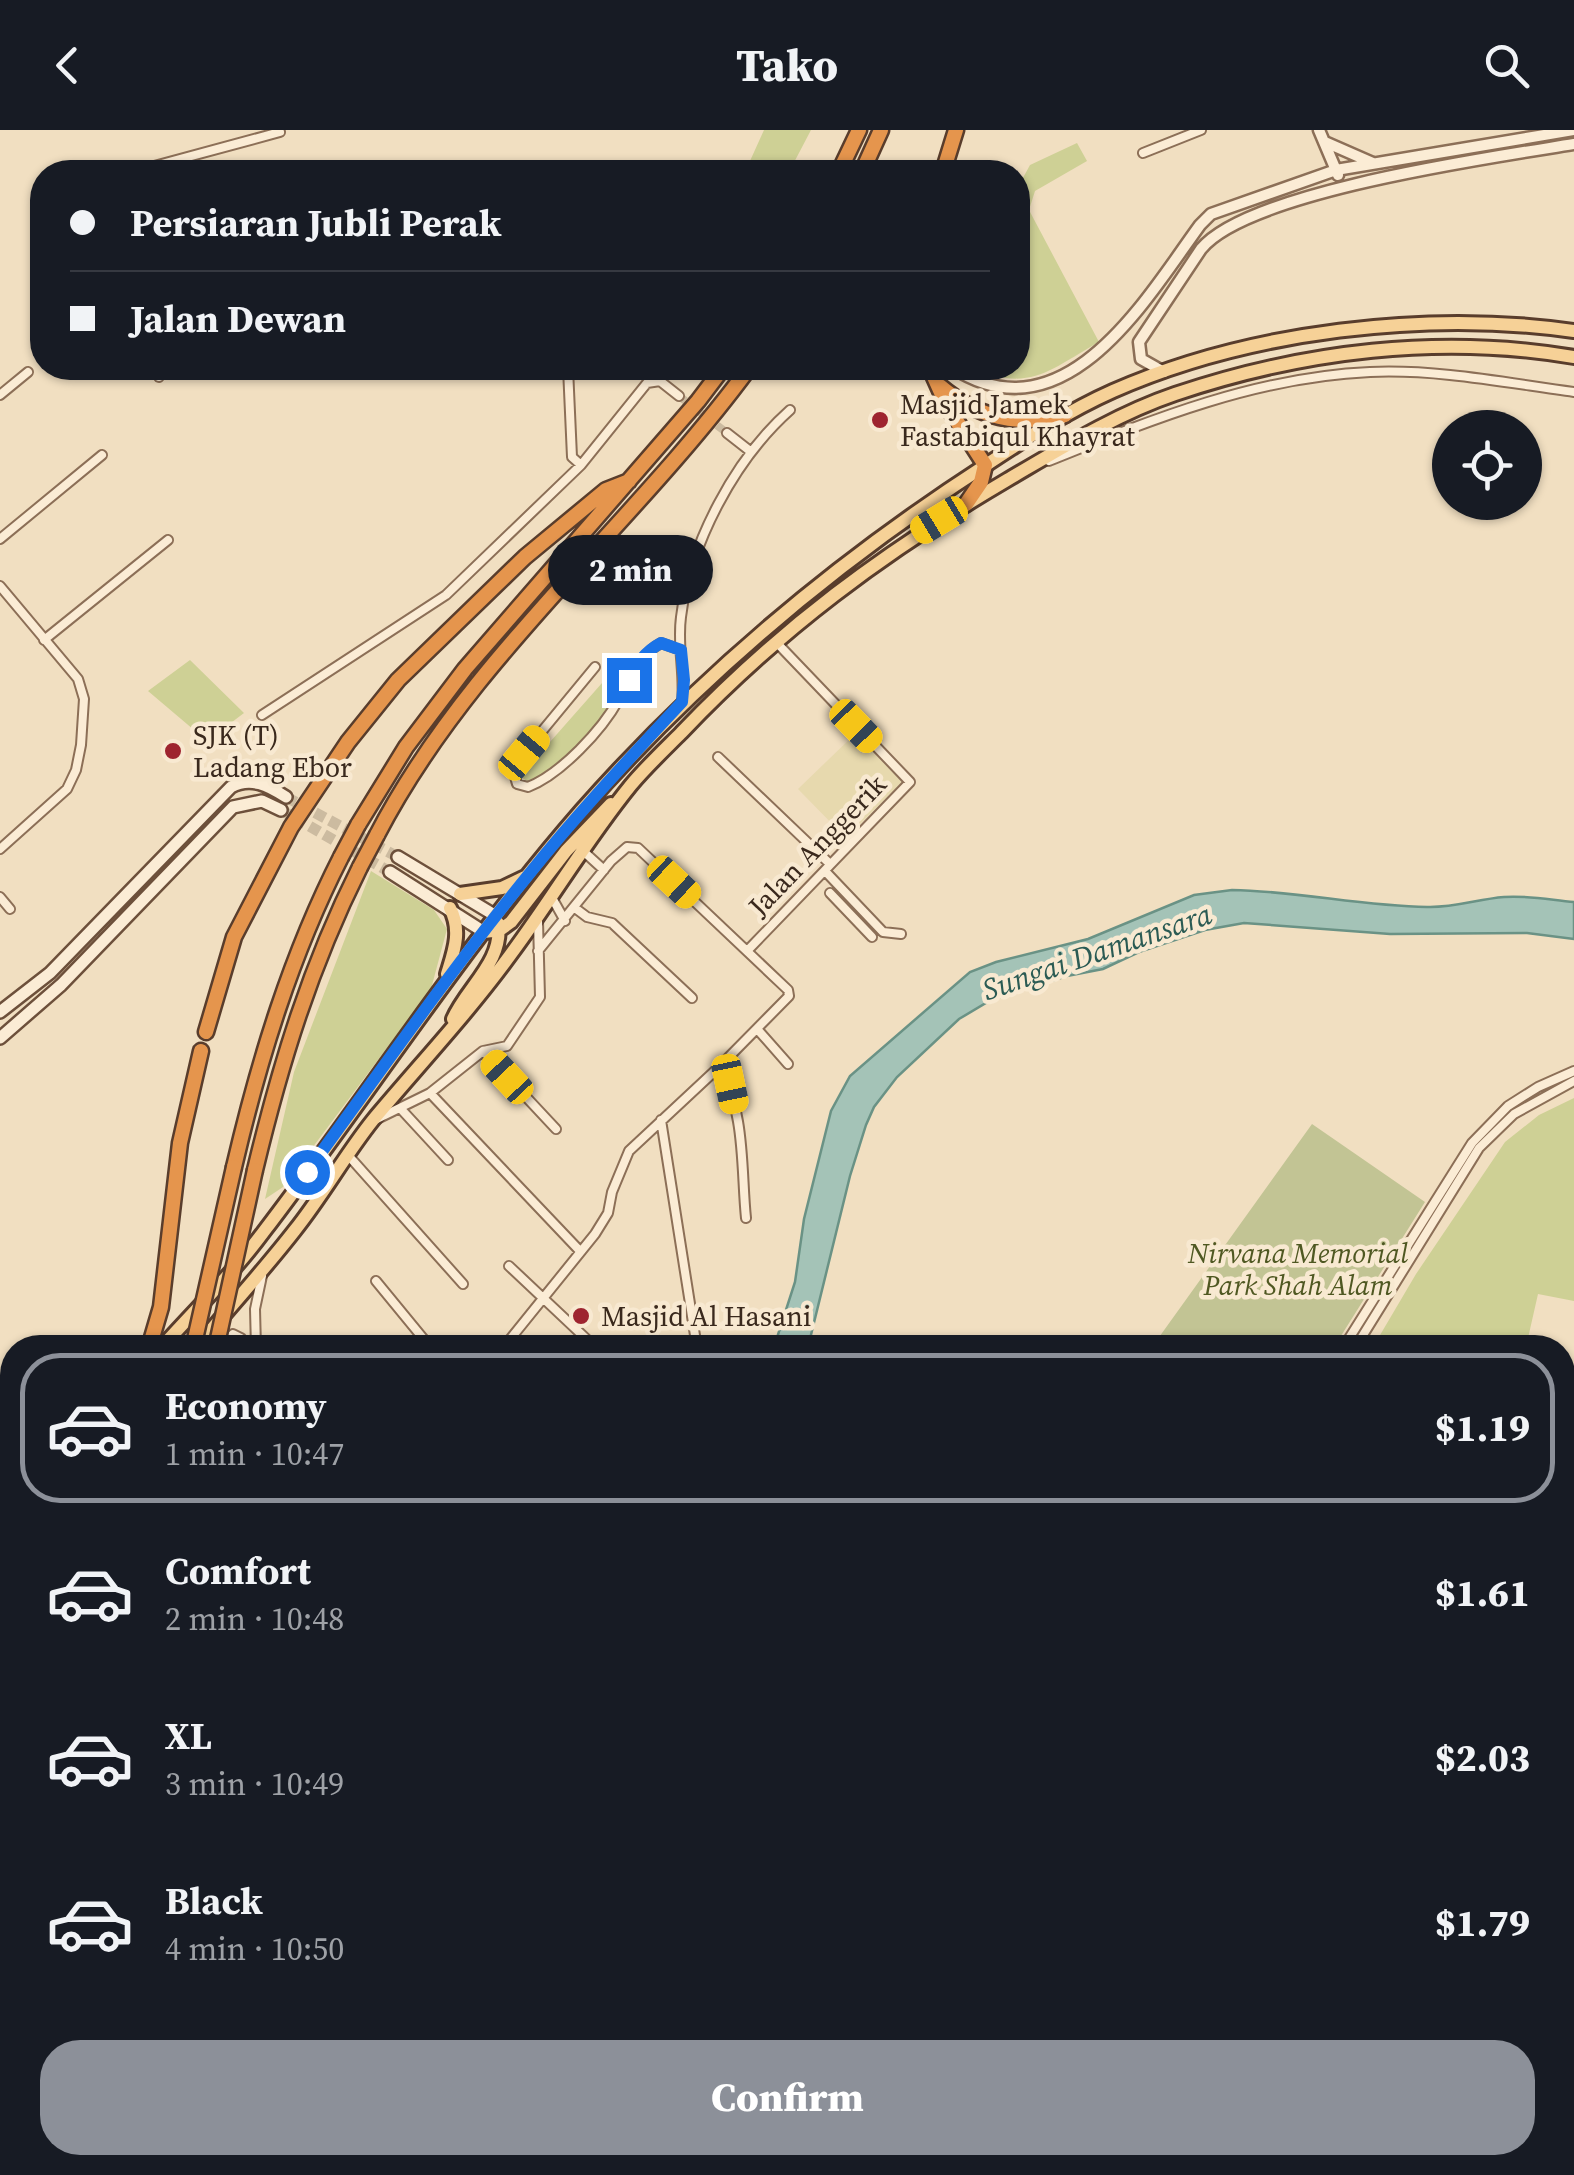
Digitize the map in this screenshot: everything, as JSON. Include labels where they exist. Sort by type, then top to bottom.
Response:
[{"type":"highway","points":[[845,160],[859,130]]},
{"type":"highway","points":[[867,160],[881,130]]},
{"type":"highway","points":[[947,160],[956,130]]},
{"type":"highway","points":[[198,1335],[266,1040],[298,957],[358,825],[406,747],[465,670],[713,380]]},
{"type":"highway","points":[[219,1335],[292,1026],[324,947],[377,836],[428,749],[492,668],[702,429],[739,380]]},
{"type":"highway","points":[[935,380],[985,465],[982,482],[966,504]]},
{"type":"highway","points":[[937,380],[961,402],[997,419],[1033,422],[1066,414]]},
{"type":"highway","points":[[206,1032],[234,937],[291,826],[348,742],[398,680],[525,557],[606,490],[629,481]]},
{"type":"highway","points":[[153,1335],[161,1307],[180,1142],[200,1050]]},
{"type":"main road","points":[[173,1335],[262,1234],[445,982],[484,932],[498,923],[527,876],[581,811],[682,702],[834,571],[912,512],[1066,414],[1164,372],[1306,335],[1434,324],[1525,325],[1574,332]]},
{"type":"main road","points":[[398,857],[460,894],[498,923],[511,922],[566,850],[710,703],[776,642],[855,578],[916,534],[1063,447],[1171,396],[1247,372],[1380,349],[1526,349],[1574,357]]},
{"type":"main road","points":[[0,1012],[50,972],[231,787],[251,782],[266,785],[286,797]]},
{"type":"main road","points":[[206,1335],[295,1230],[372,1122],[510,956],[631,785]]},
{"type":"main road","points":[[0,1038],[61,985],[232,808],[262,801],[281,810]]},
{"type":"main road","points":[[390,872],[484,932]]},
{"type":"main road","points":[[460,894],[502,888],[527,876]]},
{"type":"main road","points":[[445,982],[456,948],[457,930],[450,908]]},
{"type":"main road","points":[[446,1035],[459,1004],[495,954],[498,923]]},
{"type":"street","points":[[239,130],[243,143]]},
{"type":"street","points":[[1143,153],[1201,130]]},
{"type":"street","points":[[1559,146],[1569,131]]},
{"type":"street","points":[[980,380],[1034,385],[1070,372],[1124,330],[1211,214],[1336,170],[1569,131]]},
{"type":"street","points":[[183,160],[243,143],[257,134],[280,132]]},
{"type":"street","points":[[1322,136],[1375,163]]},
{"type":"street","points":[[1322,136],[1342,186]]},
{"type":"street","points":[[1164,372],[1141,359],[1137,351],[1139,342],[1212,236],[1229,226],[1342,186],[1574,144]]},
{"type":"street","points":[[1287,188],[1308,198]]},
{"type":"street","points":[[0,395],[28,372]]},
{"type":"street","points":[[1019,473],[1162,416],[1264,385],[1369,372],[1452,374],[1574,392]]},
{"type":"street","points":[[569,380],[572,457],[581,465]]},
{"type":"street","points":[[262,716],[446,595],[581,465],[646,383],[660,381],[679,396]]},
{"type":"street","points":[[682,702],[681,618],[695,564],[715,512],[750,451],[790,410]]},
{"type":"street","points":[[727,434],[750,451]]},
{"type":"street","points":[[0,539],[102,455]]},
{"type":"street","points":[[44,640],[168,540]]},
{"type":"street","points":[[0,586],[78,679],[84,700],[79,758],[67,789],[0,850]]},
{"type":"street","name":"Jalan Anggerik","points":[[747,950],[910,782],[776,642]]},
{"type":"street","points":[[596,667],[524,753],[514,777],[517,784],[528,787],[560,768],[610,713],[640,658],[650,649],[661,643],[681,650]]},
{"type":"street","points":[[718,757],[828,868],[883,932],[901,934]]},
{"type":"street","points":[[514,1335],[595,1234],[608,1213],[629,1151],[758,1030],[786,1001],[788,990],[638,848],[620,852],[538,951]]},
{"type":"street","points":[[582,850],[604,870]]},
{"type":"street","points":[[830,893],[872,937]]},
{"type":"street","points":[[551,896],[565,921]]},
{"type":"street","points":[[0,897],[10,909]]},
{"type":"street","points":[[842,905],[850,898]]},
{"type":"street","points":[[575,908],[587,917],[612,923],[692,998]]},
{"type":"street","points":[[372,1122],[430,1093],[482,1051],[507,1046],[540,997],[538,916]]},
{"type":"street","points":[[758,1030],[788,1064]]},
{"type":"street","points":[[482,1051],[556,1130]]},
{"type":"street","points":[[718,1068],[730,1084],[736,1112],[746,1218]]},
{"type":"street","points":[[1351,1335],[1472,1143],[1508,1106],[1538,1086],[1574,1072]]},
{"type":"street","points":[[1363,1335],[1479,1148],[1514,1114],[1574,1081]]},
{"type":"street","points":[[430,1093],[579,1250]]},
{"type":"street","points":[[400,1108],[448,1160]]},
{"type":"street","points":[[661,1120],[695,1335]]},
{"type":"street","points":[[347,1154],[464,1284]]},
{"type":"street","points":[[256,1335],[257,1286],[270,1259]]},
{"type":"street","points":[[509,1266],[582,1335]]},
{"type":"street","points":[[376,1281],[421,1335]]},
{"type":"shaded area","points":[[855,734],[902,782],[846,838],[798,789]]},
{"type":"green space","points":[[764,130],[811,130],[795,160],[750,160]]},
{"type":"green space","points":[[1077,143],[1087,161],[1035,191],[1030,207],[1030,165]]},
{"type":"green space","points":[[1030,212],[1099,342],[1030,376]]},
{"type":"green space","points":[[190,660],[244,713],[207,741],[148,691]]},
{"type":"green space","points":[[617,666],[625,671],[609,709],[557,769],[528,782],[520,776]]},
{"type":"green space","points":[[371,871],[434,910],[447,929],[431,989],[283,1187],[265,1199],[294,1072]]},
{"type":"green space","points":[[1574,1098],[1574,1301],[1538,1294],[1529,1335],[1380,1335],[1505,1142],[1539,1115]]},
{"type":"green space","name":"Nirvana Memorial Park Shah Alam","points":[[1312,1124],[1425,1202],[1342,1335],[1161,1335]]},
{"type":"water","name":"Sungai Damansara","points":[[1232,890],[1427,907],[1513,897],[1574,902],[1574,939],[1527,933],[1390,934],[1244,923],[1205,930],[1139,952],[1103,969],[991,1000],[959,1019],[897,1077],[874,1107],[850,1176],[811,1335],[778,1335],[795,1282],[804,1219],[831,1111],[850,1076],[970,972],[1088,939],[1194,895]]},
{"type":"tunnel","points":[[679,396],[727,433]]},
{"type":"tunnel","points":[[286,797],[398,857]]},
{"type":"tunnel","points":[[281,810],[390,872]]},
{"type":"railway","points":[[1075,2175],[1200,2175]]},
{"type":"place","name":"Masjid Jamek Fastabiqul Khayrat","points":[[880,420]]},
{"type":"place","name":"SJK (T) Ladang Ebor","points":[[173,751]]},
{"type":"place","name":"Masjid Al Hasani","points":[[581,1316]]},
{"type":"route","points":[[307,1172],[527,876],[682,702],[681,650],[661,643],[650,649],[640,658],[629,680]]}]
